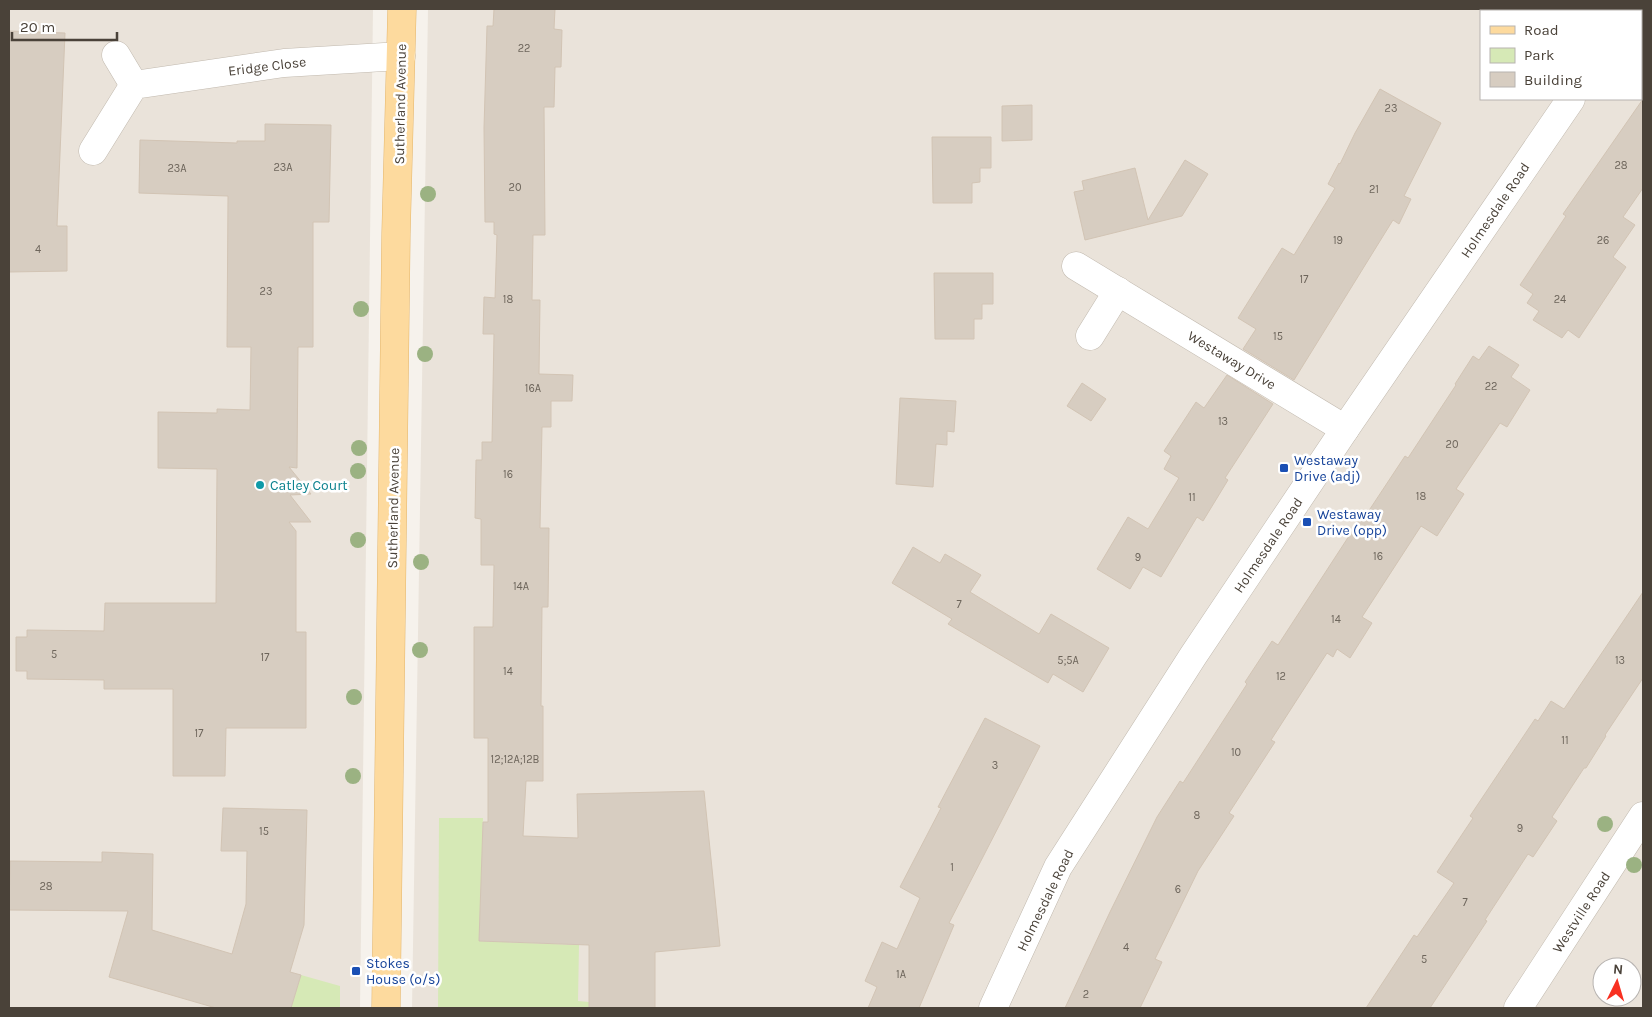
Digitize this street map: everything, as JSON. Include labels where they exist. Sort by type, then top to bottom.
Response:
[{"type":"main road","name":"Sutherland Avenue","points":[[386,1008],[396,234],[402,9]]},
{"type":"street","points":[[93,151],[134,85],[116,55]]},
{"type":"street","name":"Eridge Close","points":[[134,85],[284,63],[401,56]]},
{"type":"street","name":"Holmesdale Road","points":[[993,1008],[1058,867],[1193,656],[1571,100]]},
{"type":"street","name":"Westaway Drive","points":[[1076,266],[1345,430]]},
{"type":"street","points":[[1090,336],[1118,291]]},
{"type":"street","name":"Westville Road","points":[[1518,1008],[1643,816]]},
{"type":"shaded area","points":[[9,9],[373,9],[360,1008],[9,1008]]},
{"type":"shaded area","points":[[428,9],[1643,9],[1643,1008],[412,1008]]},
{"type":"green space","points":[[439,818],[483,818],[479,941],[579,945],[578,1001],[589,1002],[589,1008],[438,1008]]},
{"type":"green space","points":[[301,975],[340,986],[340,1008],[291,1008]]},
{"type":"building","points":[[494,9],[555,9],[554,29],[562,30],[561,67],[555,67],[554,107],[544,107],[545,235],[533,235],[532,300],[540,300],[539,374],[573,375],[572,401],[551,401],[551,427],[542,427],[540,528],[549,528],[548,607],[542,607],[541,706],[543,706],[543,781],[526,781],[523,836],[578,838],[577,794],[704,791],[720,946],[655,952],[655,1008],[589,1008],[589,945],[479,941],[483,822],[488,822],[488,738],[474,738],[474,627],[493,627],[494,565],[481,565],[481,519],[475,518],[476,460],[482,460],[482,442],[492,442],[494,334],[483,334],[484,297],[495,298],[497,235],[494,234],[494,222],[485,222],[484,128],[487,26],[493,26]]},
{"type":"building","points":[[9,31],[65,33],[57,226],[67,226],[67,271],[9,272]]},
{"type":"building","points":[[1380,89],[1441,123],[1404,196],[1411,199],[1399,224],[1393,220],[1294,380],[1243,349],[1256,329],[1238,318],[1282,248],[1294,255],[1335,188],[1328,184]]},
{"type":"building","points":[[1643,99],[1643,188],[1623,217],[1635,225],[1613,257],[1626,267],[1579,338],[1568,330],[1562,338],[1533,320],[1539,311],[1527,303],[1533,294],[1520,285],[1566,216],[1563,214]]},
{"type":"building","points":[[1032,105],[1032,140],[1002,141],[1002,106]]},
{"type":"building","points":[[265,124],[331,125],[329,222],[313,222],[313,347],[298,347],[297,468],[289,467],[311,494],[290,495],[311,522],[289,522],[296,531],[296,632],[306,632],[306,728],[226,728],[225,776],[173,776],[173,689],[104,689],[104,680],[27,679],[27,671],[16,671],[16,637],[27,637],[27,630],[104,631],[105,603],[216,603],[217,469],[158,468],[158,412],[217,413],[217,409],[250,410],[251,347],[227,347],[228,196],[139,193],[140,140],[237,143],[237,141],[265,141]]},
{"type":"building","points":[[932,137],[991,137],[991,168],[980,168],[980,182],[972,183],[972,203],[933,203]]},
{"type":"building","points":[[1185,160],[1208,174],[1182,216],[1085,240],[1074,192],[1084,190],[1082,181],[1135,168],[1148,220]]},
{"type":"building","points":[[934,273],[993,273],[993,304],[982,304],[982,319],[974,319],[974,339],[935,339]]},
{"type":"building","points":[[1489,346],[1519,365],[1511,377],[1530,390],[1507,427],[1500,423],[1456,489],[1464,494],[1437,536],[1421,526],[1362,617],[1372,623],[1350,658],[1337,649],[1333,657],[1327,653],[1271,740],[1275,742],[1229,813],[1234,816],[1198,871],[1155,959],[1162,962],[1140,1008],[1065,1008],[1157,817],[1180,781],[1183,783],[1247,684],[1245,682],[1272,641],[1278,645],[1364,513],[1366,515],[1405,456],[1408,458],[1473,356],[1479,360]]},
{"type":"building","points":[[1227,375],[1273,404],[1225,478],[1228,480],[1203,521],[1197,517],[1161,577],[1143,567],[1130,589],[1097,569],[1128,517],[1148,529],[1179,478],[1164,469],[1171,456],[1164,451],[1196,402],[1204,408]]},
{"type":"building","points":[[1082,383],[1106,399],[1091,421],[1067,406]]},
{"type":"building","points":[[900,398],[956,401],[954,432],[947,431],[947,445],[936,444],[933,487],[896,484]]},
{"type":"building","points":[[913,547],[940,563],[945,554],[981,575],[970,592],[1039,634],[1051,614],[1109,648],[1083,692],[1053,674],[1048,683],[948,624],[952,619],[892,583]]},
{"type":"building","points":[[1643,592],[1643,678],[1605,735],[1586,768],[1584,768],[1552,817],[1557,821],[1533,857],[1528,854],[1430,1008],[1366,1008],[1414,935],[1417,937],[1454,883],[1437,872],[1473,818],[1470,816],[1535,719],[1538,721],[1551,701],[1564,709]]},
{"type":"building","points":[[985,718],[1040,746],[949,923],[954,925],[919,1008],[868,1008],[877,987],[865,981],[882,942],[897,949],[920,898],[900,887],[941,808],[938,807]]},
{"type":"building","points":[[223,808],[307,810],[304,925],[290,972],[301,975],[291,1008],[216,1008],[109,977],[128,911],[9,910],[10,861],[102,862],[102,852],[153,854],[152,930],[232,954],[246,904],[247,851],[221,851]]},
{"type":"place","name":"Westaway Drive (adj)","points":[[1284,468]]},
{"type":"place","name":"Catley Court","points":[[260,485]]},
{"type":"place","name":"Westaway Drive (opp)","points":[[1307,522]]},
{"type":"place","name":"Stokes House (o/s)","points":[[356,971]]}]
